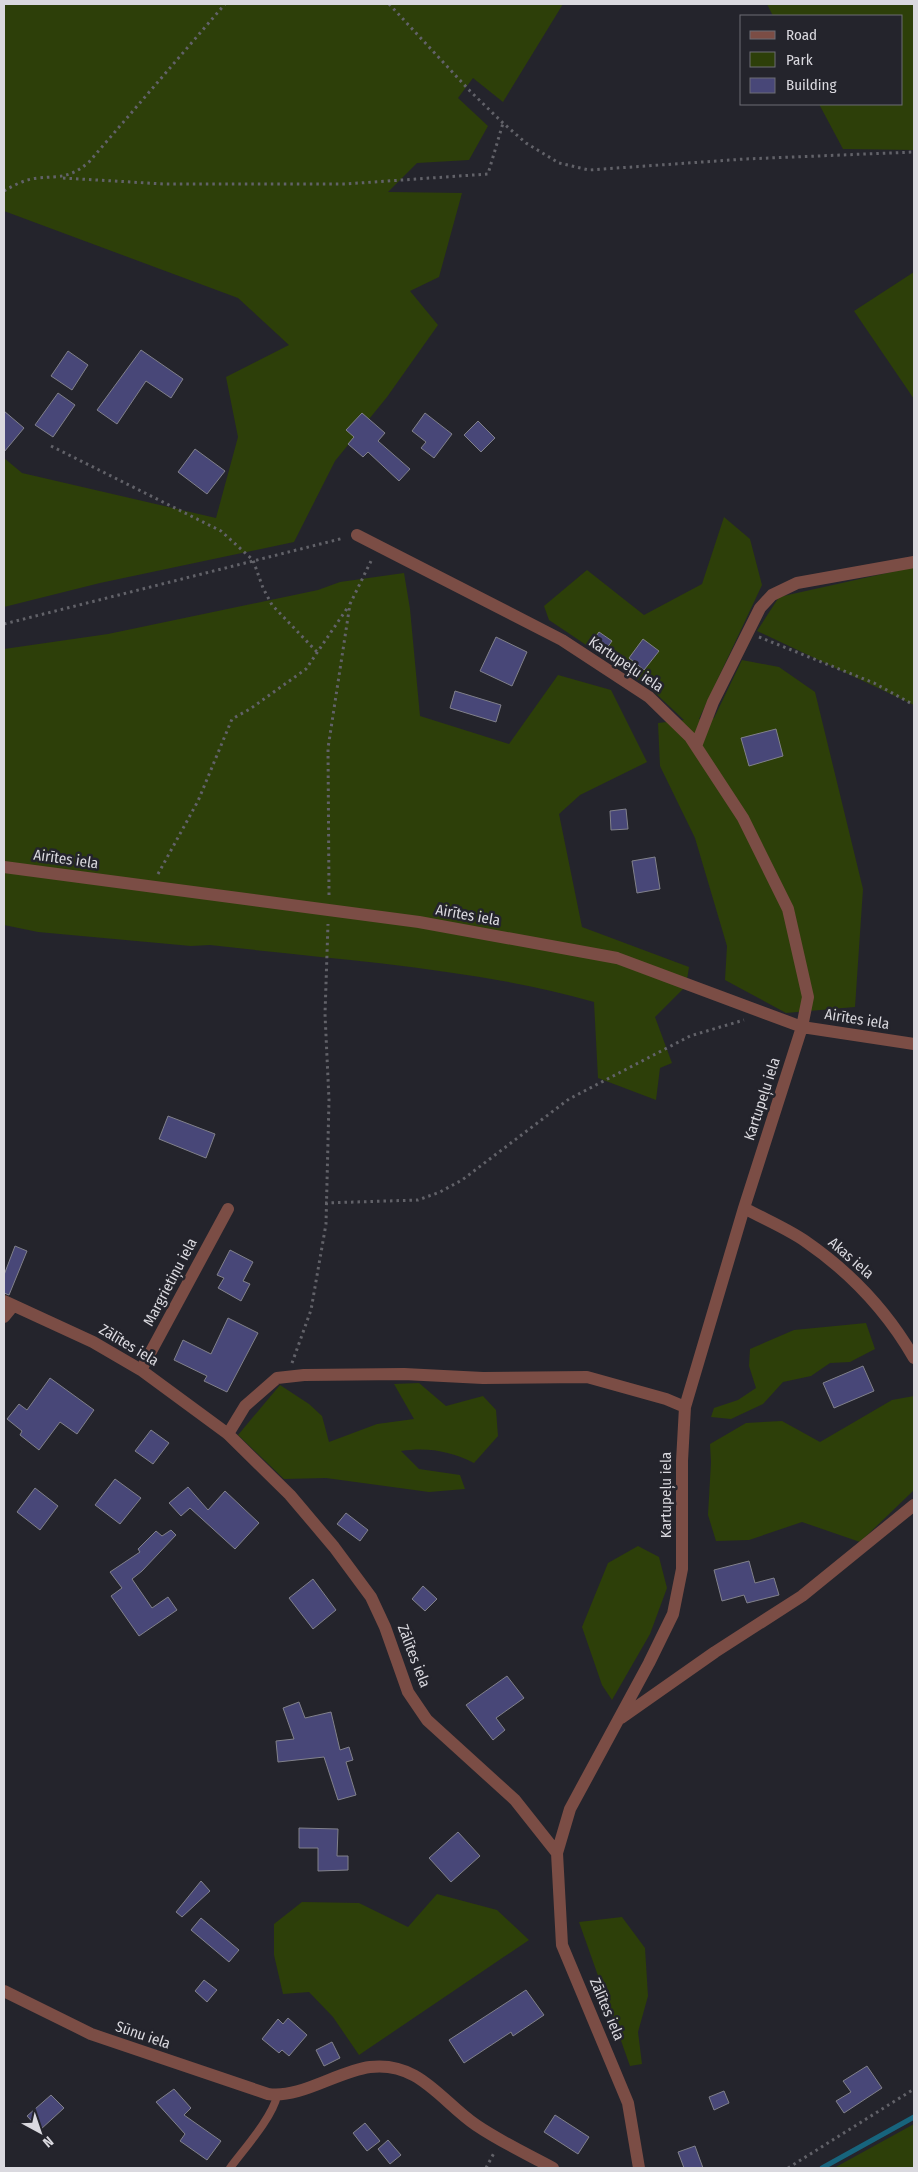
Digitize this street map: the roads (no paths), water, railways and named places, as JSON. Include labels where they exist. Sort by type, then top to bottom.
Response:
[{"type":"street","name":"Kartupeļu iela","points":[[357,535],[562,640],[649,697],[690,737],[743,818],[788,909],[808,996],[802,1027],[744,1208],[685,1407],[682,1461],[682,1569],[673,1614],[570,1809],[557,1853]]},
{"type":"street","points":[[696,746],[714,702],[760,608],[772,595],[797,583],[909,563]]},
{"type":"street","name":"Airītes iela","points":[[4,867],[420,922],[617,958],[802,1027],[914,1044]]},
{"type":"street","name":"Akas iela","points":[[744,1208],[804,1241],[856,1281],[900,1334],[914,1358]]},
{"type":"street","name":"Margrietiņu iela","points":[[141,1370],[228,1209]]},
{"type":"street","points":[[4,1317],[8,1303]]},
{"type":"street","name":"Zālītes iela","points":[[8,1303],[93,1342],[141,1370],[228,1434],[290,1495],[334,1547],[371,1597],[385,1628],[408,1692],[427,1720],[515,1800],[557,1853],[562,1945],[628,2103],[639,2168]]},
{"type":"street","points":[[228,1434],[245,1406],[277,1378],[291,1376],[404,1374],[483,1378],[587,1377],[666,1399],[685,1407]]},
{"type":"street","points":[[618,1720],[715,1652],[802,1596],[914,1505]]},
{"type":"street","name":"Sūnu iela","points":[[4,1991],[91,2034],[277,2096]]},
{"type":"street","points":[[277,2096],[370,2066],[410,2071],[431,2084],[472,2122],[506,2145],[552,2168]]},
{"type":"lane","points":[[230,2168],[267,2116],[277,2096]]},
{"type":"waterway","points":[[822,2168],[914,2117]]}]
